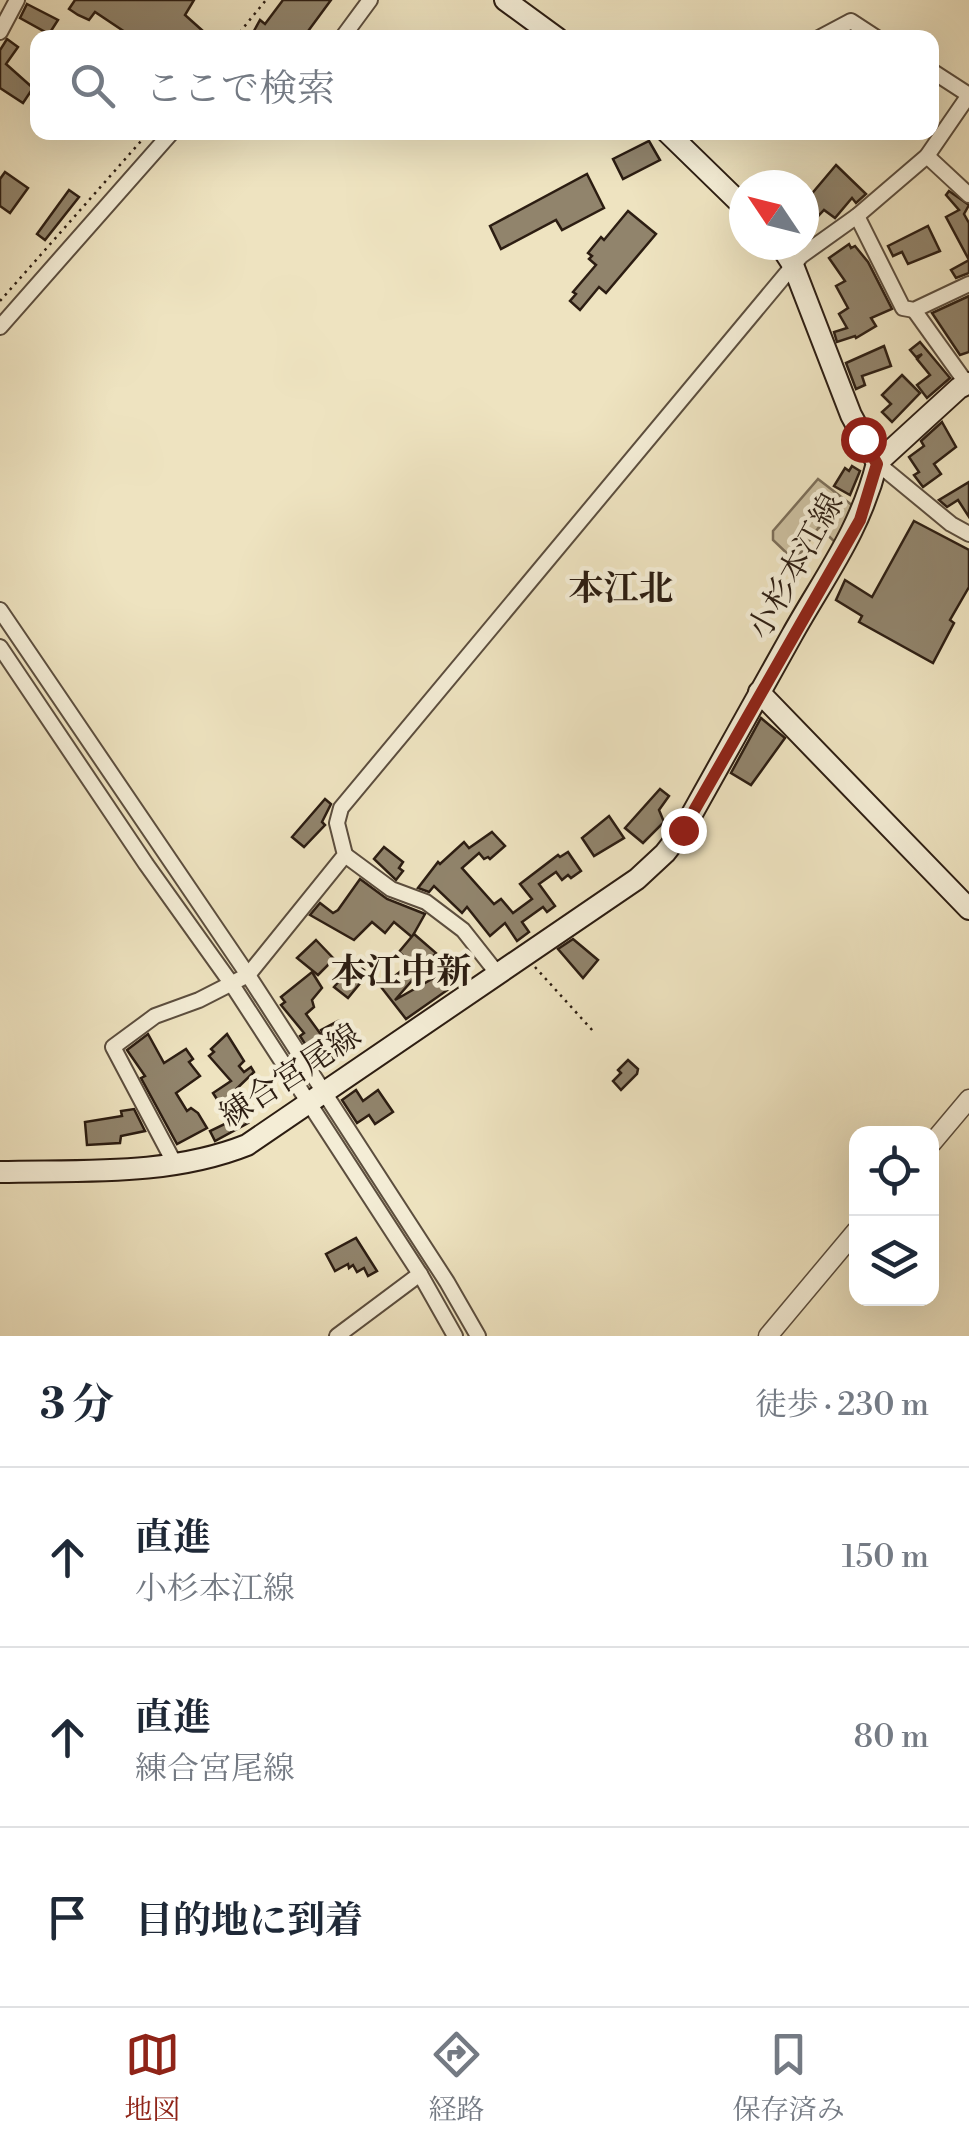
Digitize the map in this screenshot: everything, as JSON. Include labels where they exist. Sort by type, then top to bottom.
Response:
[{"type":"main road","points":[[505,0],[546,30]]},
{"type":"main road","points":[[675,140],[729,192]]},
{"type":"main road","points":[[790,260],[851,415],[877,464],[968,384]]},
{"type":"main road","name":"小杉本江線","points":[[877,464],[860,520],[759,692],[969,909]]},
{"type":"main road","name":"練合宮尾線","points":[[0,1172],[176,1166],[247,1145],[638,878],[683,830],[759,692]]},
{"type":"street","points":[[0,32],[17,0]]},
{"type":"street","points":[[348,30],[370,0]]},
{"type":"street","points":[[835,30],[851,22],[864,30]]},
{"type":"street","points":[[939,76],[969,95],[939,139]]},
{"type":"street","points":[[0,326],[4,307],[164,140]]},
{"type":"street","points":[[497,973],[464,930],[426,902],[391,889],[345,855],[338,823],[341,808],[801,256],[857,216],[927,156],[938,140]]},
{"type":"street","points":[[927,156],[967,192]]},
{"type":"street","points":[[857,216],[903,308],[914,310],[969,284]]},
{"type":"street","points":[[914,310],[968,384]]},
{"type":"street","points":[[877,464],[969,534]]},
{"type":"street","points":[[0,610],[248,974],[314,1098],[455,1336]]},
{"type":"street","points":[[0,647],[231,983],[447,1282],[478,1336]]},
{"type":"street","points":[[176,1166],[113,1047],[155,1016],[200,1000],[248,974],[345,855]]},
{"type":"street","points":[[939,1134],[969,1098]]},
{"type":"street","points":[[768,1336],[849,1240]]},
{"type":"street","points":[[336,1336],[420,1274]]},
{"type":"path","points":[[241,30],[266,0]]},
{"type":"path","points":[[4,307],[142,140]]},
{"type":"path","points":[[524,954],[592,1031]]},
{"type":"shaded area","points":[[818,479],[857,509],[836,543],[819,527],[795,561],[773,540],[773,531]]},
{"type":"building","points":[[75,0],[194,0],[185,15],[202,30],[122,30],[95,12],[89,20],[69,9]]},
{"type":"building","points":[[283,0],[331,0],[309,30],[254,30],[260,20],[265,24]]},
{"type":"building","points":[[27,4],[58,20],[52,30],[42,30],[20,18]]},
{"type":"building","points":[[7,39],[18,47],[6,64],[30,85],[23,103],[0,88],[0,50]]},
{"type":"building","points":[[649,141],[660,160],[623,179],[613,159]]},
{"type":"building","points":[[836,165],[866,194],[856,203],[852,198],[835,218],[824,210],[819,215],[819,185]]},
{"type":"building","points":[[5,172],[28,188],[10,213],[0,206],[0,179]]},
{"type":"building","points":[[587,174],[604,208],[562,230],[556,220],[501,249],[490,226]]},
{"type":"building","points":[[69,190],[79,197],[45,240],[37,234]]},
{"type":"building","points":[[949,191],[969,205],[964,214],[969,223],[969,260],[946,217],[959,210],[946,195]]},
{"type":"building","points":[[628,211],[656,234],[606,293],[599,287],[580,310],[570,301],[596,265],[588,253]]},
{"type":"building","points":[[928,226],[940,251],[908,264],[902,252],[893,256],[888,246]]},
{"type":"building","points":[[849,244],[868,262],[892,309],[871,318],[876,326],[856,338],[837,342],[834,332],[847,328],[839,314],[848,308],[836,286],[845,281],[829,258]]},
{"type":"building","points":[[969,260],[969,273],[956,278],[951,270]]},
{"type":"building","points":[[969,296],[969,352],[960,355],[932,313]]},
{"type":"building","points":[[920,342],[950,378],[927,398],[917,385],[930,375],[917,359],[922,354],[916,357],[910,350]]},
{"type":"building","points":[[884,346],[891,366],[862,376],[865,385],[856,389],[846,363]]},
{"type":"building","points":[[902,375],[920,393],[892,422],[882,412],[891,404],[882,395]]},
{"type":"building","points":[[942,422],[956,447],[934,464],[941,474],[923,487],[914,475],[919,472],[909,457],[924,446],[921,441]]},
{"type":"building","points":[[852,466],[860,471],[850,495],[834,486],[845,468],[849,471]]},
{"type":"building","points":[[969,482],[969,517],[958,500],[947,507],[939,500]]},
{"type":"building","points":[[914,521],[969,550],[969,587],[950,620],[954,623],[933,663],[859,622],[862,616],[836,600],[845,580],[872,597]]},
{"type":"building","points":[[761,718],[785,738],[751,785],[731,773]]},
{"type":"building","points":[[660,789],[669,796],[659,810],[664,822],[643,843],[625,828]]},
{"type":"building","points":[[325,799],[331,804],[322,822],[325,825],[304,847],[292,837]]},
{"type":"building","points":[[609,816],[624,838],[594,856],[582,838]]},
{"type":"building","points":[[492,832],[505,846],[490,859],[479,853],[462,868],[494,904],[501,899],[513,913],[532,899],[520,884],[558,855],[568,852],[581,871],[562,880],[556,872],[539,884],[555,906],[547,912],[543,907],[522,922],[529,932],[517,941],[505,923],[490,936],[467,907],[462,913],[434,886],[429,892],[418,888],[438,862],[464,842],[469,848]]},
{"type":"building","points":[[384,847],[403,862],[399,868],[403,871],[396,880],[374,859]]},
{"type":"building","points":[[360,879],[387,899],[425,914],[412,937],[394,922],[385,933],[372,922],[354,940],[310,915],[320,903],[333,913],[338,910]]},
{"type":"building","points":[[414,934],[436,953],[395,1000],[448,970],[456,984],[406,1019],[381,987],[411,963],[399,952]]},
{"type":"building","points":[[573,939],[598,960],[583,978],[558,949]]},
{"type":"building","points":[[316,940],[334,959],[318,975],[297,958]]},
{"type":"building","points":[[355,963],[366,976],[348,998],[334,987]]},
{"type":"building","points":[[312,972],[322,988],[312,1000],[314,1007],[306,1014],[322,1036],[307,1047],[300,1036],[304,1033],[281,1005],[285,1002],[281,997]]},
{"type":"building","points":[[338,1021],[350,1032],[334,1042],[330,1037],[326,1039],[321,1030]]},
{"type":"building","points":[[148,1034],[164,1063],[186,1049],[193,1059],[189,1062],[200,1076],[176,1093],[187,1111],[191,1108],[198,1113],[207,1128],[177,1144],[141,1078],[145,1076],[127,1050]]},
{"type":"building","points":[[227,1034],[244,1061],[239,1066],[244,1072],[251,1067],[254,1072],[230,1095],[248,1123],[215,1141],[210,1131],[231,1121],[213,1093],[231,1081],[209,1056]]},
{"type":"building","points":[[628,1060],[638,1069],[637,1074],[621,1090],[613,1081]]},
{"type":"building","points":[[356,1090],[363,1101],[378,1090],[393,1112],[375,1124],[369,1115],[357,1123],[342,1100]]},
{"type":"building","points":[[134,1109],[145,1131],[121,1136],[120,1143],[87,1145],[85,1122],[122,1116],[121,1111]]},
{"type":"building","points":[[356,1238],[377,1271],[368,1276],[364,1268],[357,1272],[348,1264],[335,1271],[326,1254]]},
{"type":"district","name":"本江北","points":[[621,588]]},
{"type":"district","name":"本江中新","points":[[401,971]]},
{"type":"route","points":[[683,830],[860,520],[877,464],[863,439]]}]
